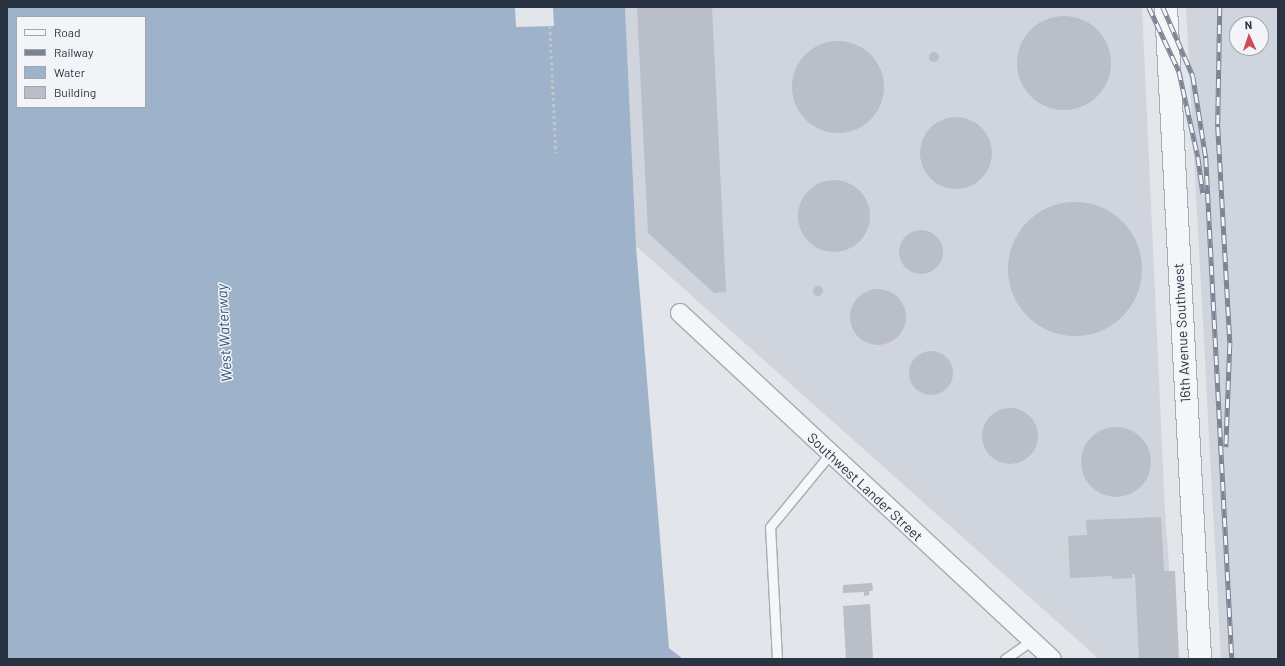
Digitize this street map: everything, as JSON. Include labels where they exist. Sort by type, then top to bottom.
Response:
[{"type":"street","name":"16th Avenue Southwest","points":[[1166,7],[1200,659]]},
{"type":"street","name":"Southwest Lander Street","points":[[680,313],[1052,659]]},
{"type":"lane","points":[[778,659],[770,528],[830,454]]},
{"type":"lane","points":[[1005,659],[1032,640]]},
{"type":"path","points":[[550,26],[556,154]]},
{"type":"shaded area","points":[[625,7],[1142,7],[1165,512],[1176,659],[1099,659],[636,246]]},
{"type":"shaded area","points":[[1186,7],[1278,7],[1278,659],[1221,659]]},
{"type":"water","name":"West Waterway","points":[[7,7],[625,7],[636,246],[669,648],[683,659],[7,659]]},
{"type":"pier","points":[[515,7],[553,7],[554,26],[516,27]]},
{"type":"building","points":[[637,7],[712,7],[726,292],[714,293],[648,233]]},
{"type":"building","points":[[1064,16],[1082,20],[1097,30],[1107,45],[1111,63],[1107,81],[1097,96],[1082,106],[1064,110],[1046,106],[1031,96],[1021,81],[1017,63],[1021,45],[1031,30],[1046,20]]},
{"type":"building","points":[[838,41],[855,45],[870,55],[880,70],[884,87],[880,104],[870,119],[855,129],[838,133],[821,129],[806,119],[796,104],[792,87],[796,70],[806,55],[821,45]]},
{"type":"building","points":[[932,52],[936,52],[938,53],[938,61],[932,62],[929,59],[929,55]]},
{"type":"building","points":[[956,117],[976,123],[986,133],[992,153],[986,173],[976,183],[956,189],[936,183],[926,173],[920,153],[926,133],[936,123]]},
{"type":"building","points":[[834,180],[854,186],[864,196],[870,216],[864,236],[854,246],[834,252],[814,246],[804,236],[798,216],[804,196],[814,186]]},
{"type":"building","points":[[1082,202],[1095,204],[1107,209],[1123,221],[1135,237],[1140,249],[1142,269],[1140,289],[1135,301],[1123,317],[1107,329],[1095,334],[1068,336],[1055,334],[1043,329],[1027,317],[1015,301],[1010,289],[1008,262],[1010,249],[1015,237],[1027,221],[1043,209],[1055,204]]},
{"type":"building","points":[[921,230],[933,234],[939,240],[943,252],[939,264],[933,270],[921,274],[909,270],[903,264],[899,252],[903,240],[909,234]]},
{"type":"building","points":[[816,286],[820,286],[822,287],[822,295],[816,296],[813,293],[813,289]]},
{"type":"building","points":[[878,289],[893,294],[901,302],[906,317],[901,332],[893,340],[878,345],[863,340],[855,332],[850,317],[855,302],[863,294]]},
{"type":"building","points":[[931,351],[943,355],[949,361],[953,373],[949,385],[943,391],[931,395],[919,391],[913,385],[909,373],[913,361],[919,355]]},
{"type":"building","points":[[1010,408],[1021,410],[1030,416],[1036,425],[1038,436],[1036,447],[1030,456],[1021,462],[1010,464],[999,462],[990,456],[984,447],[982,436],[984,425],[990,416],[999,410]]},
{"type":"building","points":[[1109,427],[1123,427],[1136,433],[1145,442],[1149,448],[1151,462],[1149,476],[1141,487],[1130,495],[1123,497],[1109,497],[1102,495],[1091,487],[1083,476],[1081,469],[1081,455],[1083,448],[1091,437],[1102,429]]},
{"type":"building","points":[[1161,517],[1164,571],[1175,571],[1179,659],[1139,659],[1135,574],[1132,574],[1132,578],[1112,579],[1112,576],[1070,578],[1068,536],[1087,535],[1086,520]]},
{"type":"building","points":[[872,583],[873,591],[869,591],[869,595],[864,596],[864,592],[843,593],[843,585]]},
{"type":"building","points":[[870,604],[873,659],[846,659],[843,606]]},
{"type":"railway","points":[[1149,7],[1179,71],[1198,157],[1203,194]]},
{"type":"railway","points":[[1163,7],[1193,76],[1206,158],[1232,659]]},
{"type":"railway","points":[[1220,7],[1218,127],[1230,345],[1226,447]]}]
